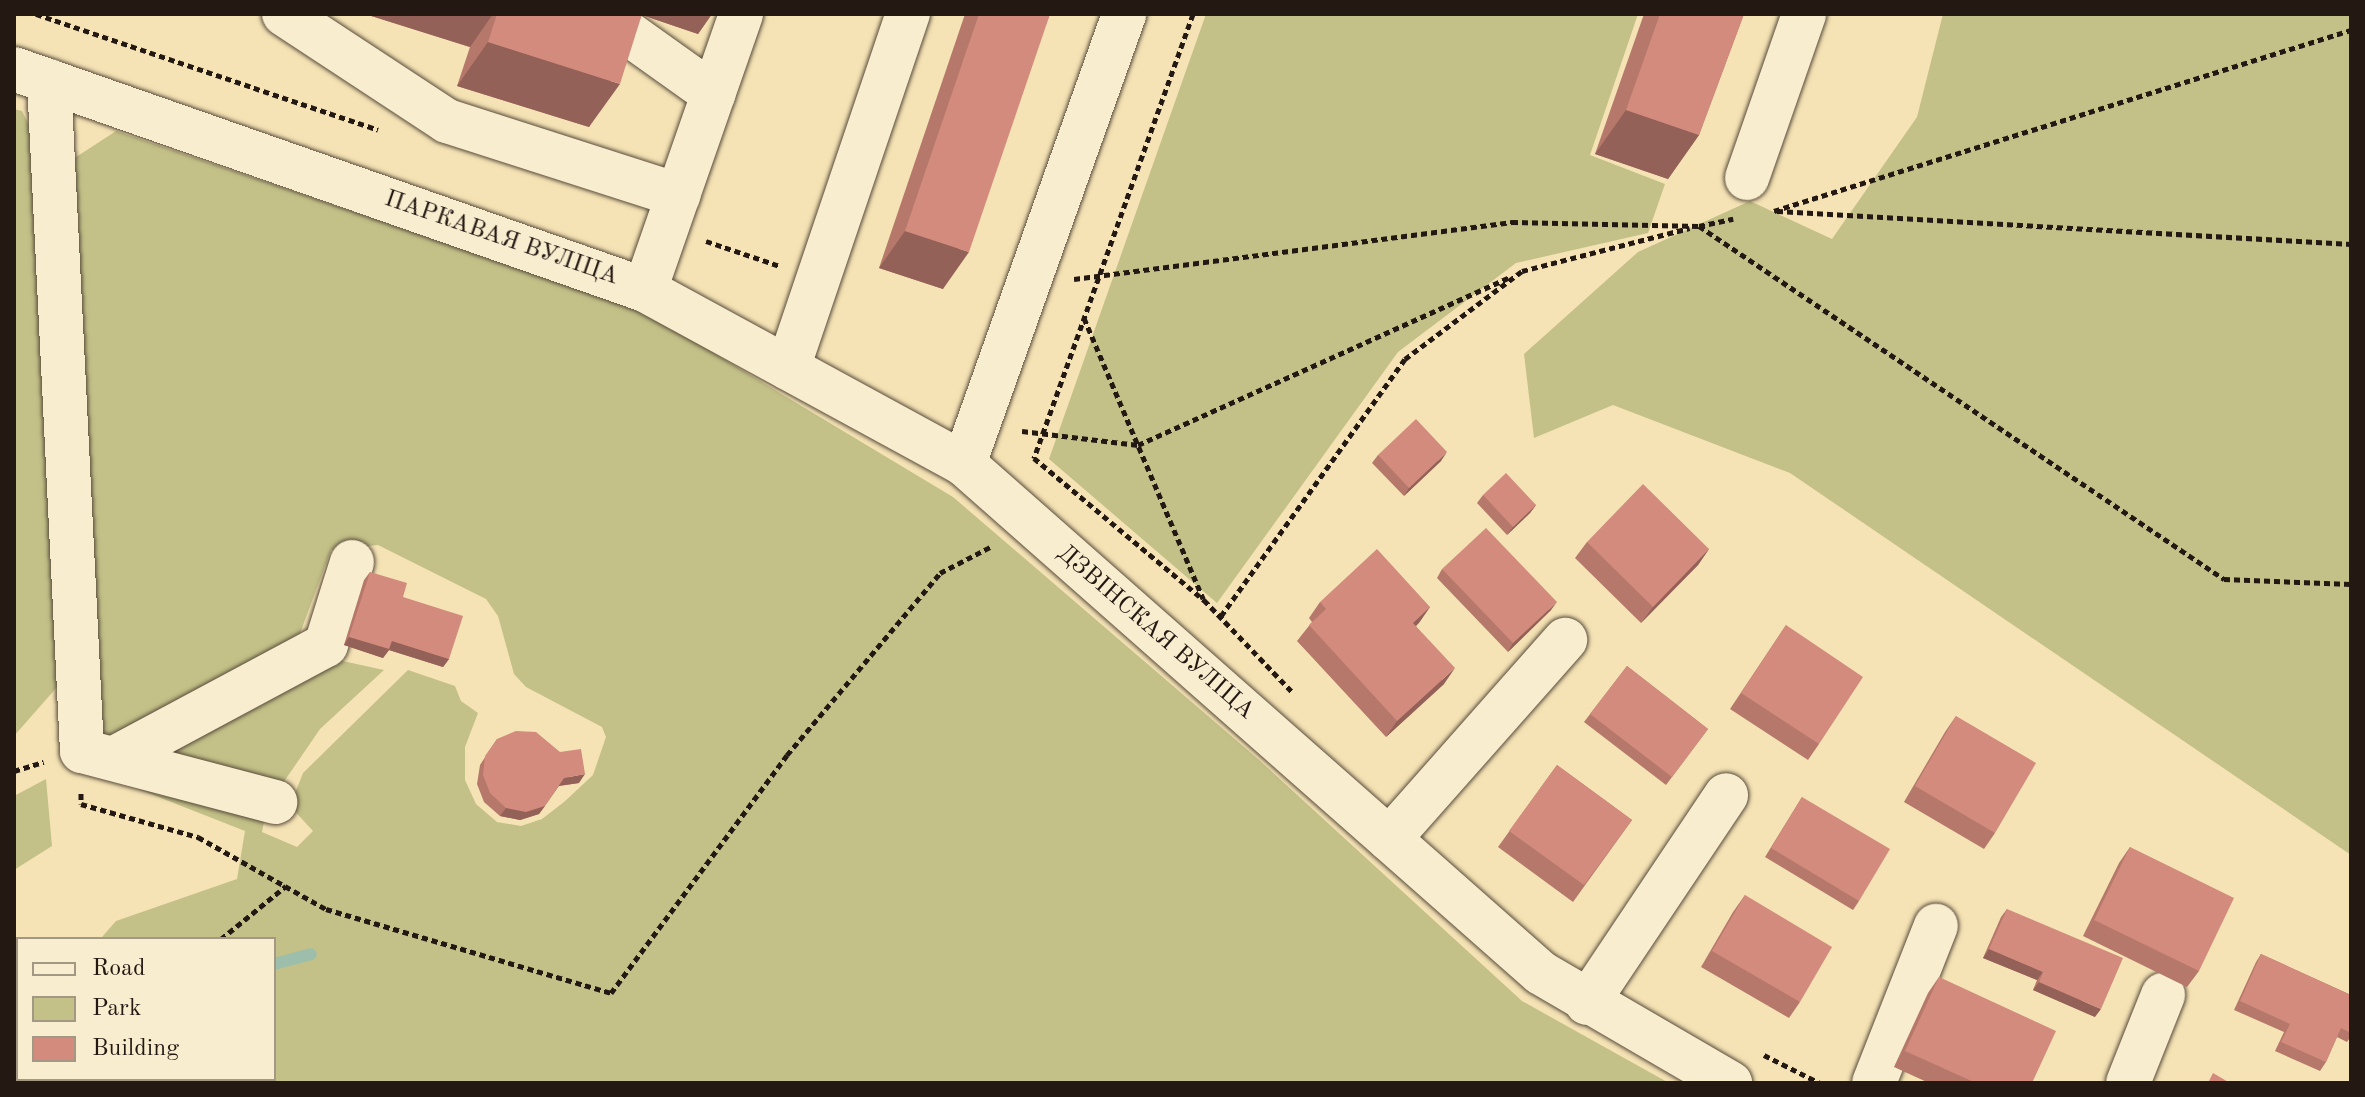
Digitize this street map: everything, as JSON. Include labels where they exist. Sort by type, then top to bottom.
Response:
[{"type":"street","points":[[284,14],[447,121],[678,195]]},
{"type":"street","points":[[601,14],[713,94]]},
{"type":"street","points":[[645,290],[741,14]]},
{"type":"street","points":[[788,368],[908,14]]},
{"type":"street","points":[[964,464],[1124,14]]},
{"type":"street","points":[[1756,205],[1804,14]]},
{"type":"street","points":[[32,75],[98,755]]},
{"type":"street","name":"ПАРКАВАЯ ВУЛІЦА","points":[[32,75],[645,290],[964,464]]},
{"type":"street","name":"ДЗВІНСКАЯ ВУЛІЦА","points":[[964,464],[1541,973],[1587,1003],[1742,1066]]},
{"type":"street","points":[[98,755],[326,645],[352,562]]},
{"type":"street","points":[[1389,839],[1565,640]]},
{"type":"street","points":[[98,755],[275,802]]},
{"type":"street","points":[[1587,1003],[1726,795]]},
{"type":"street","points":[[1874,1083],[1936,926]]},
{"type":"street","points":[[2128,1083],[2163,995]]},
{"type":"path","points":[[1193,14],[1034,458],[1204,600],[1304,705]]},
{"type":"path","points":[[979,420],[1042,436],[1138,445],[1522,271],[1699,226],[1756,205],[2351,30]]},
{"type":"path","points":[[1756,205],[2351,244]]},
{"type":"path","points":[[1029,284],[1512,222],[1699,226],[2224,579],[2351,584]]},
{"type":"path","points":[[1221,616],[1405,359],[1522,271]]},
{"type":"path","points":[[1084,318],[1204,600]]},
{"type":"path","points":[[98,755],[81,804],[198,837],[326,909],[611,993],[787,755],[940,573],[1032,526]]},
{"type":"path","points":[[223,937],[286,886]]},
{"type":"path","points":[[1742,1066],[1820,1083]]},
{"type":"green space","points":[[1206,14],[1638,14],[1590,155],[1665,184],[1648,233],[1516,263],[1398,352],[1217,603],[1049,459]]},
{"type":"green space","points":[[1943,14],[2351,14],[2351,855],[1790,473],[1613,405],[1534,438],[1524,354],[1638,252],[1750,201],[1832,239],[1917,117]]},
{"type":"green space","points":[[14,109],[22,111],[37,141],[65,678],[14,736]]},
{"type":"green space","points":[[116,131],[642,310],[953,497],[1258,759],[1522,1001],[1669,1083],[14,1083],[16,1017],[16,1081],[276,1081],[276,937],[102,937],[116,921],[237,879],[245,831],[100,774],[265,816],[262,832],[297,847],[313,831],[290,806],[303,773],[408,670],[455,686],[461,701],[478,713],[465,747],[465,780],[476,804],[497,822],[521,826],[542,819],[564,802],[593,775],[606,737],[602,727],[526,687],[514,674],[498,616],[486,599],[378,545],[331,550],[299,636],[99,743],[67,163]]},
{"type":"green space","points":[[338,660],[384,670],[320,729],[281,786],[148,755]]},
{"type":"green space","points":[[46,779],[52,846],[14,870],[14,796]]},
{"type":"building","points":[[497,14],[642,14],[620,84],[488,42]]},
{"type":"building","points":[[979,14],[1050,14],[969,252],[905,231]]},
{"type":"building","points":[[1660,14],[1744,14],[1699,135],[1626,110]]},
{"type":"building","points":[[1416,419],[1447,452],[1409,488],[1378,455]]},
{"type":"building","points":[[1506,473],[1536,505],[1513,527],[1483,495]]},
{"type":"building","points":[[1643,484],[1709,549],[1653,607],[1587,542]]},
{"type":"building","points":[[1486,528],[1557,602],[1513,643],[1442,569]]},
{"type":"building","points":[[1377,549],[1430,607],[1413,623],[1455,668],[1397,721],[1309,625],[1326,609],[1320,602]]},
{"type":"building","points":[[370,572],[407,583],[403,597],[463,616],[449,659],[392,641],[389,649],[349,637]]},
{"type":"building","points":[[1786,625],[1863,677],[1819,744],[1741,693]]},
{"type":"building","points":[[1627,666],[1708,729],[1672,777],[1590,714]]},
{"type":"building","points":[[1956,716],[2036,763],[1995,833],[1915,786]]},
{"type":"building","points":[[516,731],[536,732],[560,752],[581,749],[585,774],[564,778],[545,806],[526,812],[506,808],[490,793],[483,775],[485,756],[497,739]]},
{"type":"building","points":[[1557,765],[1632,820],[1584,885],[1509,831]]},
{"type":"building","points":[[1802,797],[1890,849],[1859,901],[1771,848]]},
{"type":"building","points":[[2130,847],[2234,898],[2199,971],[2094,920]]},
{"type":"building","points":[[1745,895],[1832,947],[1800,1002],[1712,951]]},
{"type":"building","points":[[2007,909],[2123,958],[2101,1009],[2039,982],[2043,972],[1989,949]]},
{"type":"building","points":[[2261,954],[2351,995],[2351,1033],[2341,1028],[2326,1062],[2281,1042],[2290,1024],[2240,1001]]},
{"type":"building","points":[[1939,977],[2056,1031],[2032,1083],[1976,1083],[1905,1051]]},
{"type":"building","points":[[2213,1073],[2230,1083],[2208,1083]]},
{"type":"waterway","points":[[276,963],[311,954]]}]
